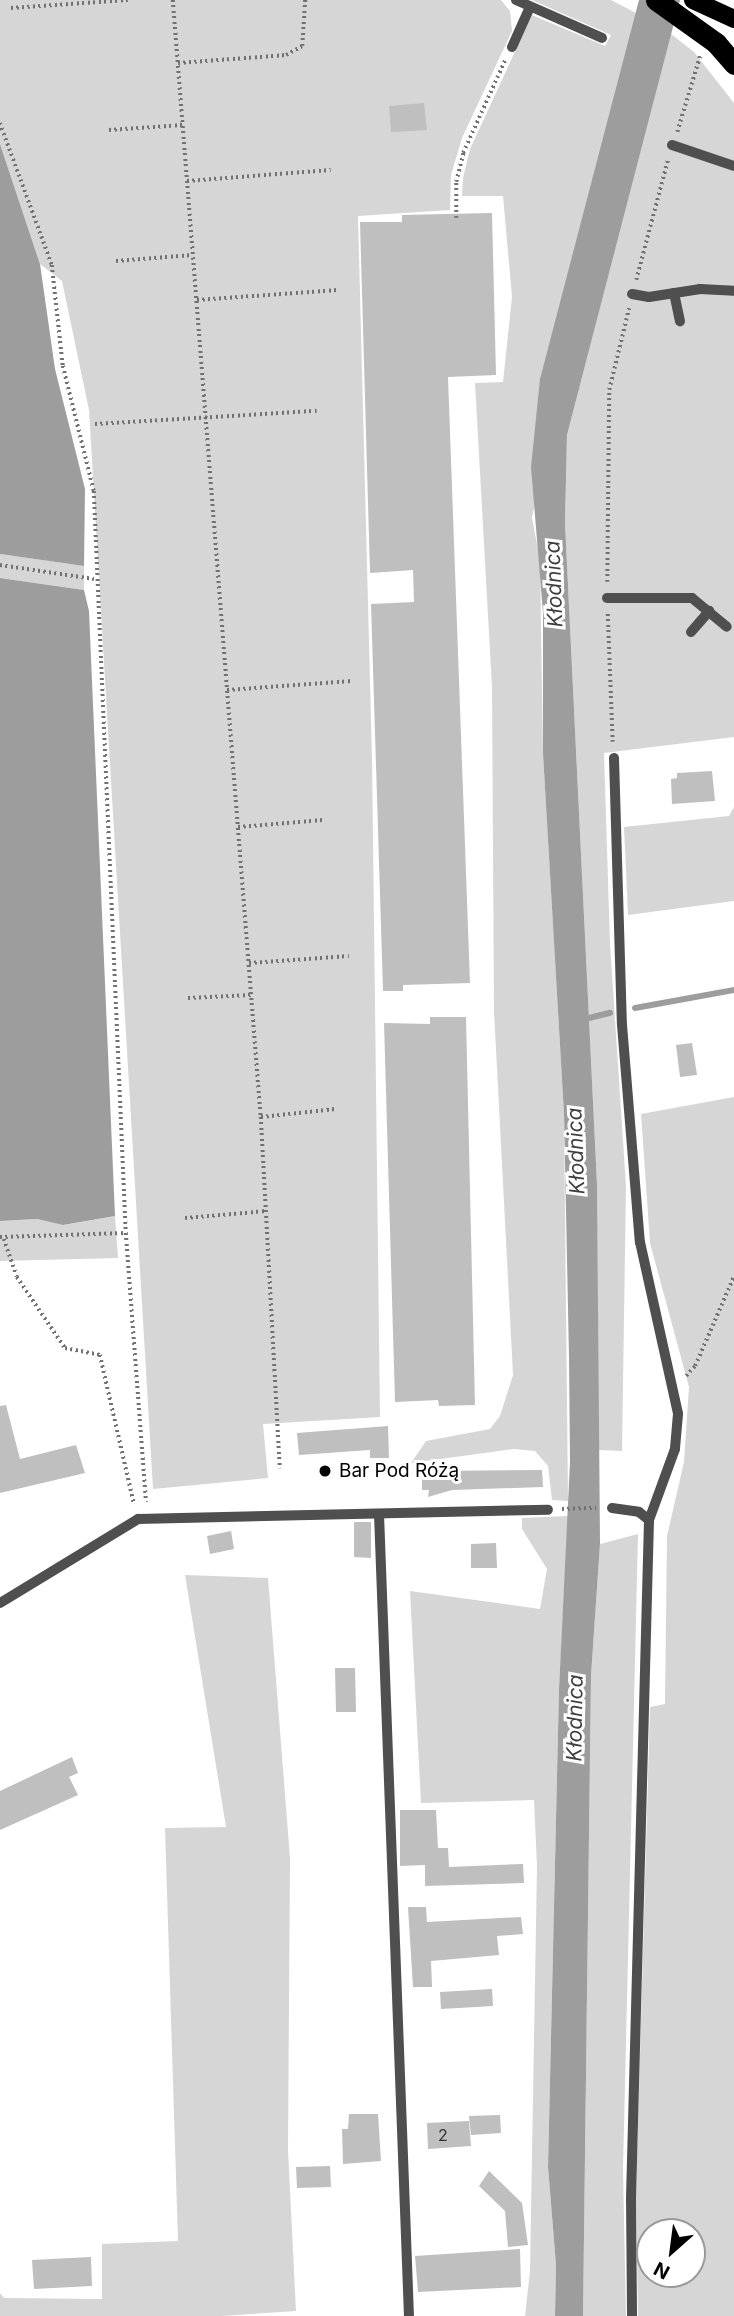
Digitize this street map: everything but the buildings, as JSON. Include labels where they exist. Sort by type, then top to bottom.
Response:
[{"type":"highway","points":[[656,0],[716,43],[734,64]]},
{"type":"main road","points":[[694,0],[734,19]]},
{"type":"lane","points":[[516,0],[602,38]]},
{"type":"lane","points":[[512,47],[530,7]]},
{"type":"lane","points":[[672,145],[734,166]]},
{"type":"lane","points":[[632,294],[734,291]]},
{"type":"lane","points":[[674,293],[680,321]]},
{"type":"lane","points":[[607,598],[678,595],[692,598],[727,626]]},
{"type":"lane","points":[[691,632],[709,611]]},
{"type":"lane","points":[[614,758],[622,1025],[640,1241],[675,1388],[676,1449],[649,1520],[631,2198],[632,2316]]},
{"type":"lane","points":[[612,1508],[639,1512],[649,1520]]},
{"type":"lane","points":[[0,1603],[142,1519],[548,1510]]},
{"type":"lane","points":[[379,1514],[409,2316]]},
{"type":"path","points":[[11,8],[128,0]]},
{"type":"path","points":[[173,0],[261,1117],[280,1468]]},
{"type":"path","points":[[178,63],[286,55],[302,46],[304,0]]},
{"type":"path","points":[[456,218],[463,153],[512,47]]},
{"type":"path","points":[[0,123],[52,265],[63,366],[94,491],[94,579],[142,1519]]},
{"type":"path","points":[[109,130],[183,125]]},
{"type":"path","points":[[187,181],[331,170]]},
{"type":"path","points":[[116,261],[193,256]]},
{"type":"path","points":[[197,300],[338,290]]},
{"type":"path","points":[[614,758],[607,598],[609,390],[632,294]]},
{"type":"path","points":[[94,424],[317,411]]},
{"type":"path","points":[[0,565],[94,579]]},
{"type":"path","points":[[227,690],[352,681]]},
{"type":"path","points":[[238,827],[323,820]]},
{"type":"path","points":[[248,963],[349,956]]},
{"type":"path","points":[[188,998],[251,995]]},
{"type":"path","points":[[261,1117],[336,1110]]},
{"type":"path","points":[[185,1218],[267,1212]]},
{"type":"path","points":[[126,1233],[2,1238],[17,1277],[65,1348],[100,1355],[142,1519]]},
{"type":"path","points":[[675,1388],[695,1366],[734,1276]]},
{"type":"path","points":[[548,1510],[612,1508]]},
{"type":"shaded area","points":[[0,0],[501,0],[510,11],[512,31],[462,138],[451,175],[450,210],[358,216],[372,758],[380,1417],[263,1424],[268,1478],[153,1489],[89,410],[62,281],[40,264],[0,144]]},
{"type":"shaded area","points":[[532,0],[611,0],[636,13],[600,164],[532,518],[540,560],[543,754],[564,1114],[568,1501],[552,1500],[548,1466],[535,1451],[514,1449],[411,1463],[426,1441],[490,1429],[500,1416],[513,1375],[494,1011],[492,687],[475,383],[503,382],[512,297],[503,196],[462,196],[463,178],[470,149],[532,15],[605,46],[611,35]]},
{"type":"shaded area","points":[[671,34],[694,52],[734,103],[734,737],[604,753],[610,944],[626,1186],[622,1451],[598,1450],[597,1184],[565,523],[567,435]]},
{"type":"shaded area","points":[[0,554],[84,566],[84,590],[0,578]]},
{"type":"shaded area","points":[[734,807],[734,901],[628,915],[624,827],[729,816]]},
{"type":"shaded area","points":[[734,1097],[734,2316],[638,2316],[638,2288],[706,2288],[706,2218],[636,2218],[650,1707],[665,1704],[667,1536],[684,1462],[689,1387],[650,1243],[641,1114]]},
{"type":"shaded area","points":[[115,1216],[118,1258],[0,1261],[0,1221],[37,1219],[64,1225]]},
{"type":"shaded area","points":[[568,1516],[559,1689],[548,2167],[556,2265],[555,2316],[525,2316],[530,2271],[537,1866],[534,1800],[421,1803],[410,1591],[540,1609],[547,1569],[522,1529],[522,1518]]},
{"type":"shaded area","points":[[638,1534],[623,2170],[626,2316],[583,2316],[591,1676],[600,1544]]},
{"type":"shaded area","points":[[185,1575],[268,1578],[290,1858],[288,2150],[296,2311],[221,2316],[0,2316],[0,2293],[4,2298],[102,2299],[102,2244],[178,2241],[165,1828],[226,1827]]},
{"type":"water","name":"Kłodnica","points":[[639,0],[680,0],[567,435],[565,523],[597,1184],[600,1544],[591,1676],[583,2316],[555,2316],[556,2265],[548,2167],[559,1689],[570,1462],[569,1356],[564,1114],[543,754],[543,613],[531,467],[540,379]]},
{"type":"water","points":[[0,144],[40,264],[55,369],[85,489],[84,566],[0,554]]},
{"type":"water","points":[[0,578],[84,590],[89,611],[115,1216],[63,1225],[37,1219],[0,1221]]},
{"type":"waterway","points":[[635,1008],[734,990]]},
{"type":"waterway","points":[[581,1020],[610,1013]]},
{"type":"place","name":"Bar Pod Różą","points":[[325,1471]]}]
